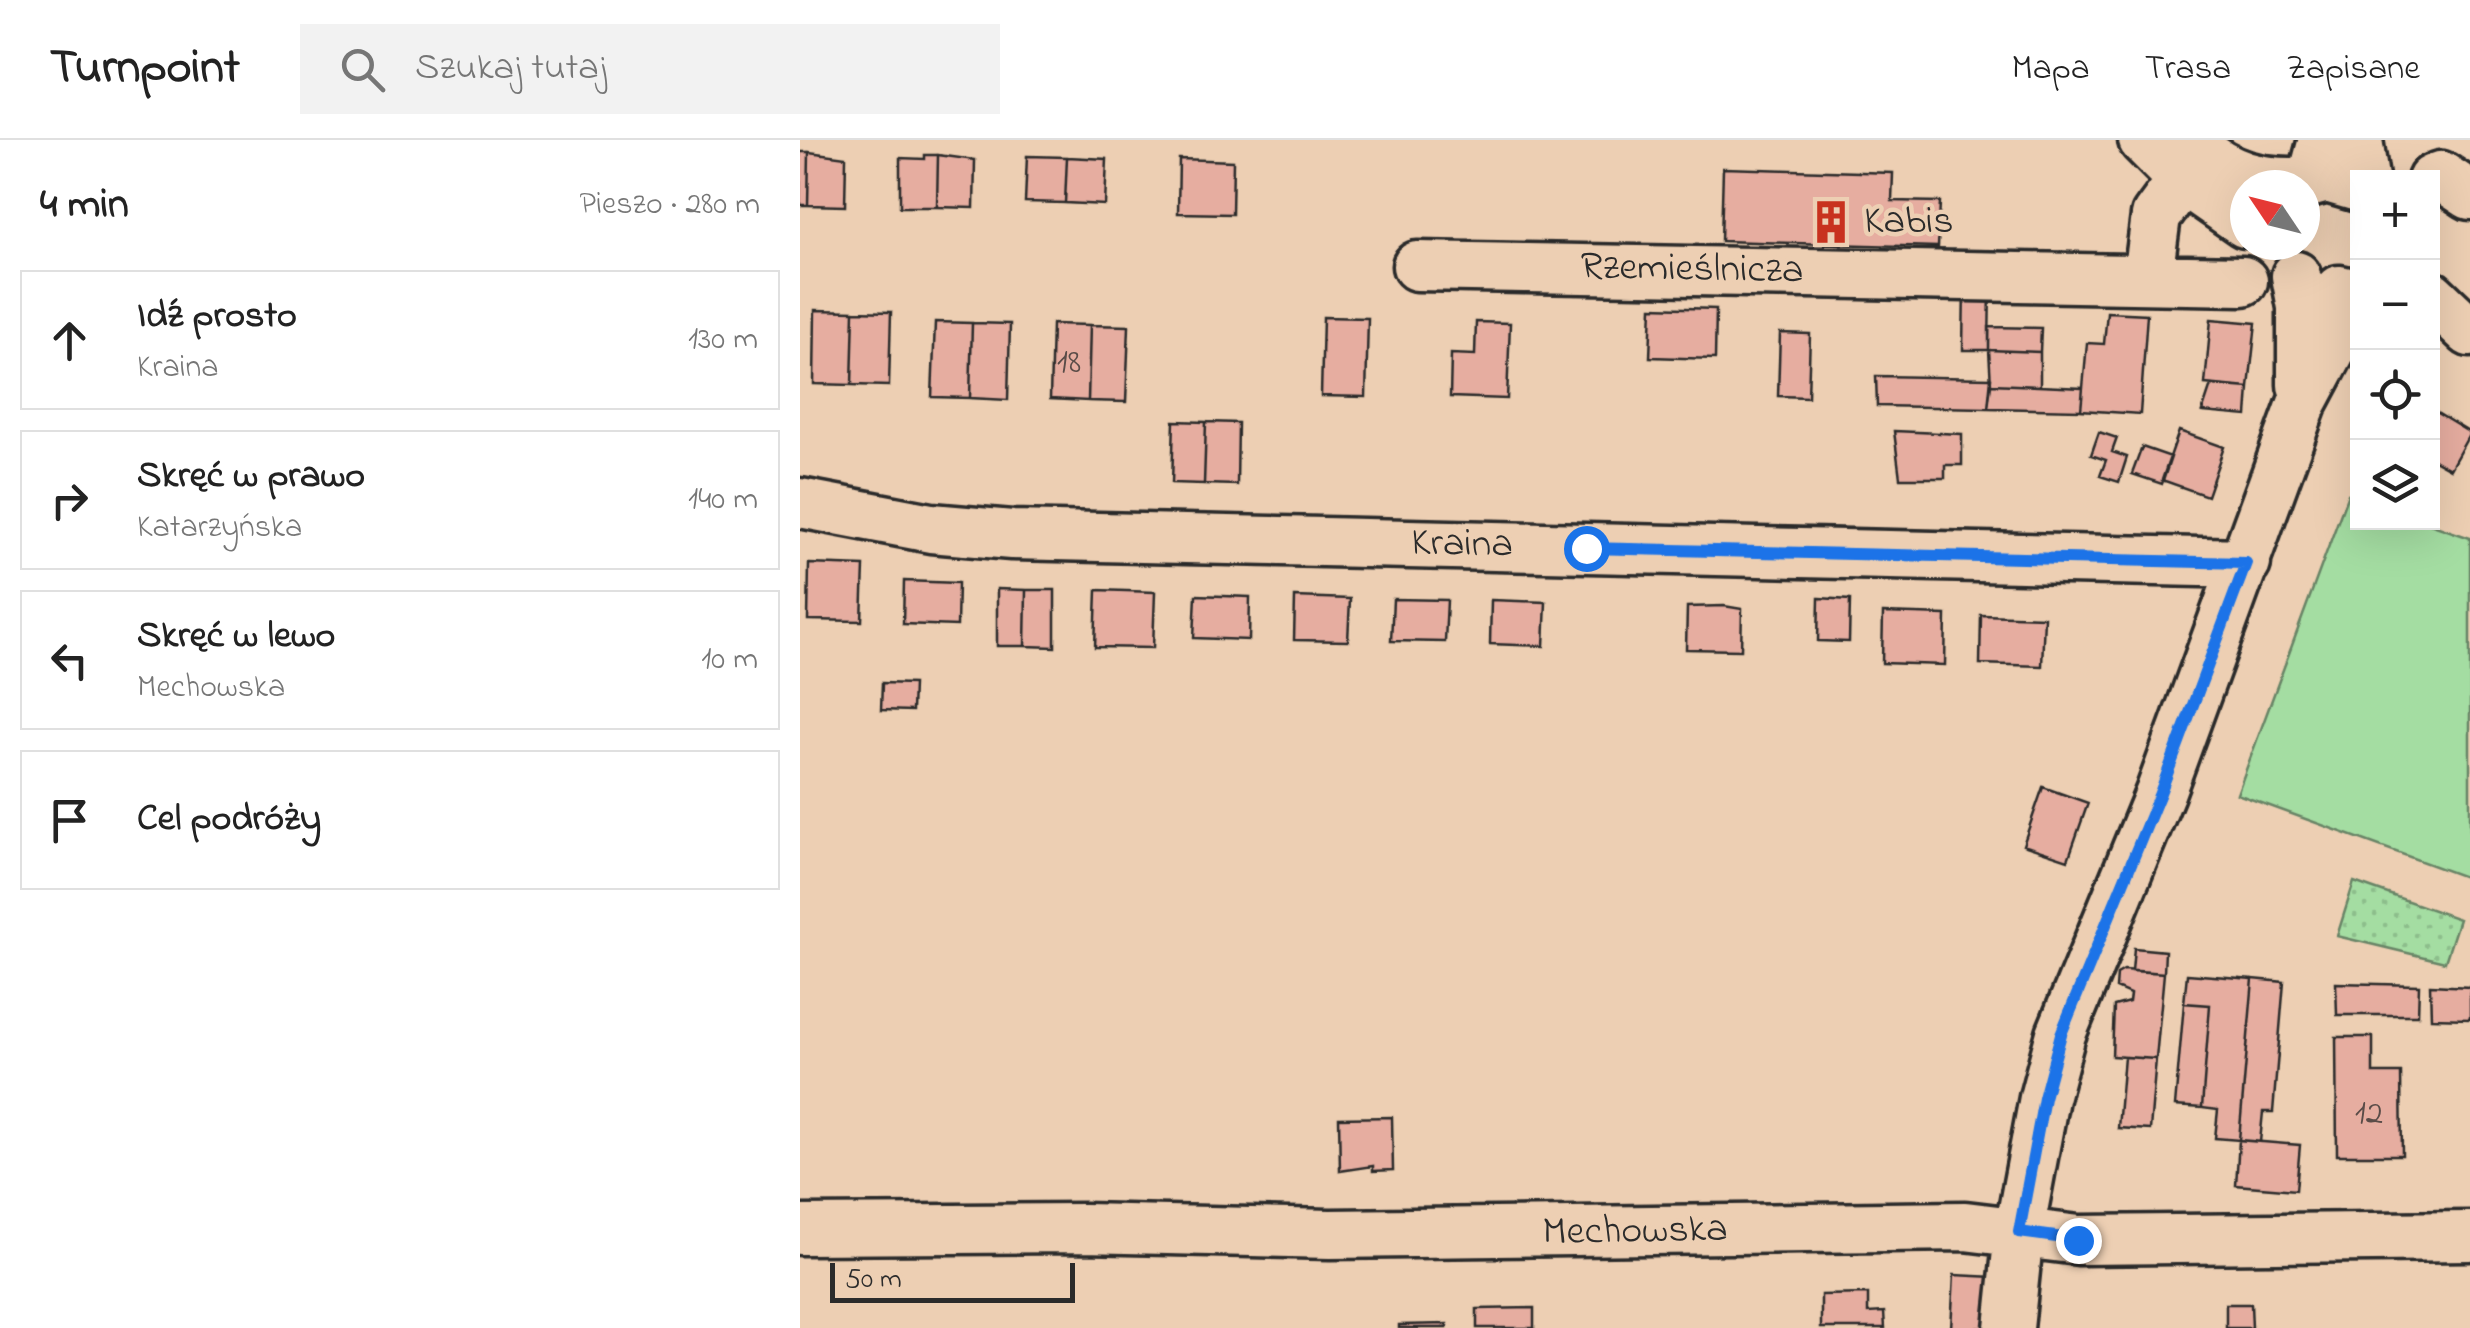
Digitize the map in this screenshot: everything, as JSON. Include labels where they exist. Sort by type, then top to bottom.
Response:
[{"type":"street","points":[[2143,140],[2250,180],[2271,184],[2324,173]]},
{"type":"street","points":[[2358,140],[2363,170]]},
{"type":"street","points":[[2009,1328],[2019,1232],[2044,1098],[2061,1034],[2160,793],[2302,404],[2302,306],[2295,265],[2191,157]]},
{"type":"street","points":[[2148,277],[2156,216],[2191,157]]},
{"type":"street","points":[[2440,176],[2470,195]]},
{"type":"street","name":"Rzemieślnicza","points":[[1417,266],[2148,277],[2295,265]]},
{"type":"street","points":[[2440,304],[2470,332]]},
{"type":"street","points":[[2440,331],[2470,346]]},
{"type":"street","name":"Kraina","points":[[800,503],[984,534],[2246,563]]},
{"type":"street","name":"Mechowska","points":[[800,1230],[1084,1228],[1349,1234],[1965,1226],[2078,1240],[2470,1236]]},
{"type":"green space","points":[[2348,494],[2350,530],[2440,528],[2470,538],[2470,879],[2237,794]]},
{"type":"green space","points":[[2354,882],[2459,919],[2445,962],[2337,936]]},
{"type":"building","points":[[800,152],[809,152],[808,205],[800,205]]},
{"type":"building","points":[[809,152],[846,157],[845,206],[808,205]]},
{"type":"building","points":[[925,155],[938,155],[937,207],[900,207],[900,158],[925,159]]},
{"type":"building","points":[[938,155],[975,160],[974,208],[937,207]]},
{"type":"building","points":[[1027,156],[1067,157],[1065,203],[1025,202]]},
{"type":"building","points":[[1067,157],[1107,159],[1105,205],[1065,203]]},
{"type":"building","points":[[1179,159],[1233,161],[1232,214],[1178,213]]},
{"type":"building","name":"Kabis","points":[[1723,168],[1893,173],[1892,201],[1940,202],[1938,247],[1721,241]]},
{"type":"building","points":[[1964,284],[1990,284],[1989,350],[1963,350]]},
{"type":"building","points":[[1652,307],[1716,309],[1715,359],[1650,357]]},
{"type":"building","points":[[815,310],[854,311],[852,385],[814,384]]},
{"type":"building","points":[[854,311],[891,312],[889,386],[852,385]]},
{"type":"building","points":[[2107,312],[2147,314],[2140,414],[2081,410],[2087,343],[2104,344]]},
{"type":"building","points":[[1323,317],[1368,318],[1366,397],[1321,396]]},
{"type":"building","points":[[2211,319],[2256,323],[2249,388],[2205,384]]},
{"type":"building","points":[[935,322],[972,323],[970,398],[932,397]]},
{"type":"building","points":[[1476,322],[1510,323],[1507,399],[1450,397],[1451,354],[1475,355]]},
{"type":"building","points":[[972,323],[1010,324],[1008,400],[970,398]]},
{"type":"building","points":[[1052,324],[1090,325],[1088,401],[1050,399]]},
{"type":"building","points":[[1090,325],[1129,326],[1126,402],[1088,401]]},
{"type":"building","points":[[1989,327],[2041,328],[2040,352],[1989,350]]},
{"type":"building","points":[[1780,333],[1810,334],[1808,397],[1778,396]]},
{"type":"building","points":[[1989,350],[2040,352],[2040,386],[1991,384]]},
{"type":"building","points":[[1876,376],[1991,378],[1988,408],[1877,406]]},
{"type":"building","points":[[1991,384],[2083,388],[2081,410],[1988,408]]},
{"type":"building","points":[[2211,385],[2249,388],[2247,416],[2202,412]]},
{"type":"building","points":[[2440,415],[2470,433],[2450,469],[2440,463]]},
{"type":"building","points":[[1174,421],[1206,422],[1204,484],[1172,483]]},
{"type":"building","points":[[1206,422],[1238,423],[1237,485],[1204,484]]},
{"type":"building","points":[[1894,431],[1962,434],[1962,465],[1945,465],[1945,478],[1900,478]]},
{"type":"building","points":[[2179,431],[2224,447],[2207,496],[2162,480]]},
{"type":"building","points":[[2099,432],[2117,438],[2112,452],[2127,457],[2119,482],[2100,476],[2106,460],[2091,455]]},
{"type":"building","points":[[2142,447],[2171,457],[2162,484],[2132,474]]},
{"type":"building","points":[[809,564],[864,566],[862,621],[808,620]]},
{"type":"building","points":[[904,581],[958,583],[957,626],[903,624]]},
{"type":"building","points":[[997,589],[1026,590],[1025,646],[997,646]]},
{"type":"building","points":[[1026,590],[1055,590],[1055,647],[1025,646]]},
{"type":"building","points":[[1097,590],[1155,592],[1153,648],[1095,647]]},
{"type":"building","points":[[1196,595],[1250,597],[1249,640],[1194,638]]},
{"type":"building","points":[[1295,597],[1350,599],[1348,641],[1294,640]]},
{"type":"building","points":[[1819,598],[1850,600],[1849,642],[1818,641]]},
{"type":"building","points":[[1393,599],[1447,600],[1445,642],[1391,641]]},
{"type":"building","points":[[1491,600],[1546,602],[1544,646],[1490,644]]},
{"type":"building","points":[[1687,607],[1742,609],[1741,650],[1686,649]]},
{"type":"building","points":[[1883,613],[1946,615],[1945,665],[1882,663]]},
{"type":"building","points":[[1981,615],[2044,617],[2042,666],[1980,664]]},
{"type":"building","points":[[882,683],[913,684],[912,711],[881,710]]},
{"type":"building","points":[[2043,787],[2088,803],[2068,860],[2023,845]]},
{"type":"building","points":[[2134,948],[2165,951],[2164,973],[2132,971]]},
{"type":"building","points":[[2124,970],[2164,973],[2156,1059],[2112,1056],[2114,1006],[2129,1002],[2130,994],[2116,988],[2117,974]]},
{"type":"building","points":[[2187,974],[2253,979],[2239,1140],[2215,1138],[2218,1110],[2202,1108],[2210,1005],[2184,1003]]},
{"type":"building","points":[[2253,979],[2284,982],[2273,1112],[2263,1112],[2260,1142],[2239,1140]]},
{"type":"building","points":[[2336,983],[2419,985],[2418,1015],[2337,1015]]},
{"type":"building","points":[[2430,985],[2470,987],[2470,1019],[2431,1018]]},
{"type":"building","points":[[2184,1003],[2210,1005],[2202,1108],[2175,1106]]},
{"type":"building","points":[[2336,1037],[2373,1037],[2373,1073],[2401,1073],[2402,1155],[2337,1155]]},
{"type":"building","points":[[2124,1057],[2156,1059],[2150,1130],[2118,1128]]},
{"type":"building","points":[[1392,1117],[1393,1170],[1373,1171],[1373,1166],[1340,1171],[1339,1118]]},
{"type":"building","points":[[2239,1140],[2300,1145],[2296,1190],[2236,1185]]},
{"type":"building","points":[[1954,1275],[1995,1277],[1992,1328],[1951,1328]]},
{"type":"building","points":[[1868,1294],[1868,1313],[1884,1312],[1885,1328],[1821,1328],[1821,1295]]},
{"type":"building","points":[[2226,1304],[2251,1304],[2252,1328],[2226,1328]]},
{"type":"building","points":[[1534,1308],[1534,1328],[1477,1328],[1477,1309]]},
{"type":"building","points":[[1447,1324],[1447,1328],[1399,1328],[1399,1325]]},
{"type":"place","name":"Kabis","points":[[1831,222]]},
{"type":"route","points":[[1586,548],[2246,563],[2137,851],[2082,975],[2044,1098],[2019,1232],[2078,1240]]}]
